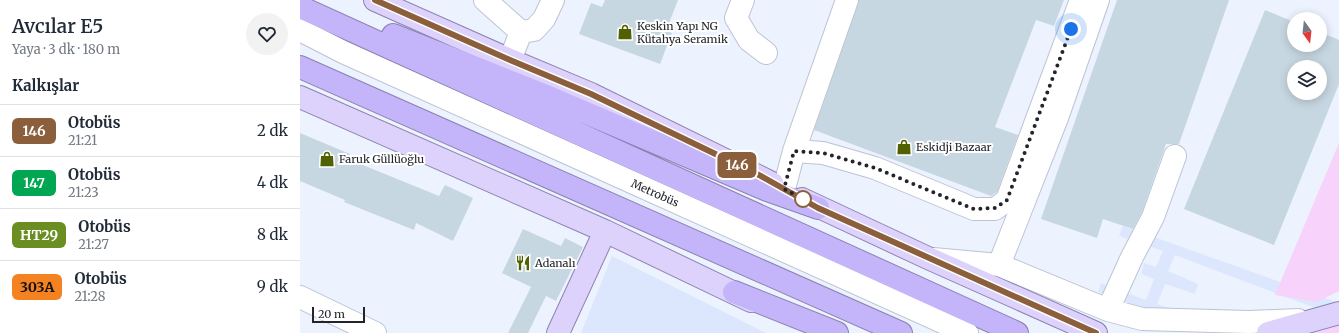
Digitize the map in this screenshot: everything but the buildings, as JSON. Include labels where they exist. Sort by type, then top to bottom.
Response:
[{"type":"highway","points":[[300,2],[363,23],[430,49],[551,98],[767,190],[818,208]]},
{"type":"highway","points":[[300,7],[1017,333]]},
{"type":"highway","points":[[300,67],[901,333]]},
{"type":"highway","points":[[734,292],[837,333]]},
{"type":"main road","points":[[375,0],[400,5],[510,60],[591,94],[784,189],[818,208],[1096,333]]},
{"type":"main road","points":[[300,97],[605,231],[818,333]]},
{"type":"main road","points":[[558,333],[605,231]]},
{"type":"main road","points":[[1317,319],[1339,309]]},
{"type":"main road","points":[[1268,333],[1339,313]]},
{"type":"street","points":[[484,0],[521,32],[534,30],[544,18],[553,0]]},
{"type":"street","points":[[743,0],[736,18],[748,40],[766,53]]},
{"type":"street","points":[[784,189],[794,151],[847,0]]},
{"type":"street","points":[[794,151],[823,153],[875,168],[974,209],[995,208],[1007,200],[1081,0]]},
{"type":"street","points":[[999,265],[1057,118],[1098,0]]},
{"type":"street","name":"Metrobüs","points":[[300,30],[342,52],[967,333]]},
{"type":"street","points":[[510,60],[521,32]]},
{"type":"street","name":"Metrobüs","points":[[300,38],[342,52]]},
{"type":"street","points":[[1108,310],[1132,257],[1153,217],[1174,156]]},
{"type":"street","points":[[928,258],[999,265],[1108,310],[1142,319],[1249,322],[1317,319]]},
{"type":"street","points":[[300,297],[375,333]]},
{"type":"shaded area","points":[[1339,143],[1339,291],[1317,302],[1275,295]]},
{"type":"shaded area","points":[[1123,226],[1339,303],[1339,317],[1175,255],[1168,271],[1198,284],[1195,294],[1165,284],[1157,304],[1241,333],[1210,333],[1098,292],[1101,283],[1146,300],[1154,279],[1141,274],[1144,263],[1156,267],[1163,251],[1119,236]]},
{"type":"shaded area","points":[[612,256],[766,333],[581,333]]},
{"type":"shaded area","points":[[1339,325],[1339,333],[1314,333]]},
{"type":"bus line","name":"146","points":[[375,0],[591,94],[759,175],[818,208],[1096,333]]},
{"type":"place","name":"Keskin Yapı NG Kütahya Seramik","points":[[625,32]]},
{"type":"place","name":"Eskidji Bazaar","points":[[904,147]]},
{"type":"place","name":"Faruk Güllüoğlu","points":[[327,159]]},
{"type":"place","name":"Adanalı","points":[[523,263]]},
{"type":"route","points":[[803,199],[807,201],[784,189],[794,151],[823,153],[875,168],[974,209],[995,208],[1007,200],[1071,29]]}]
